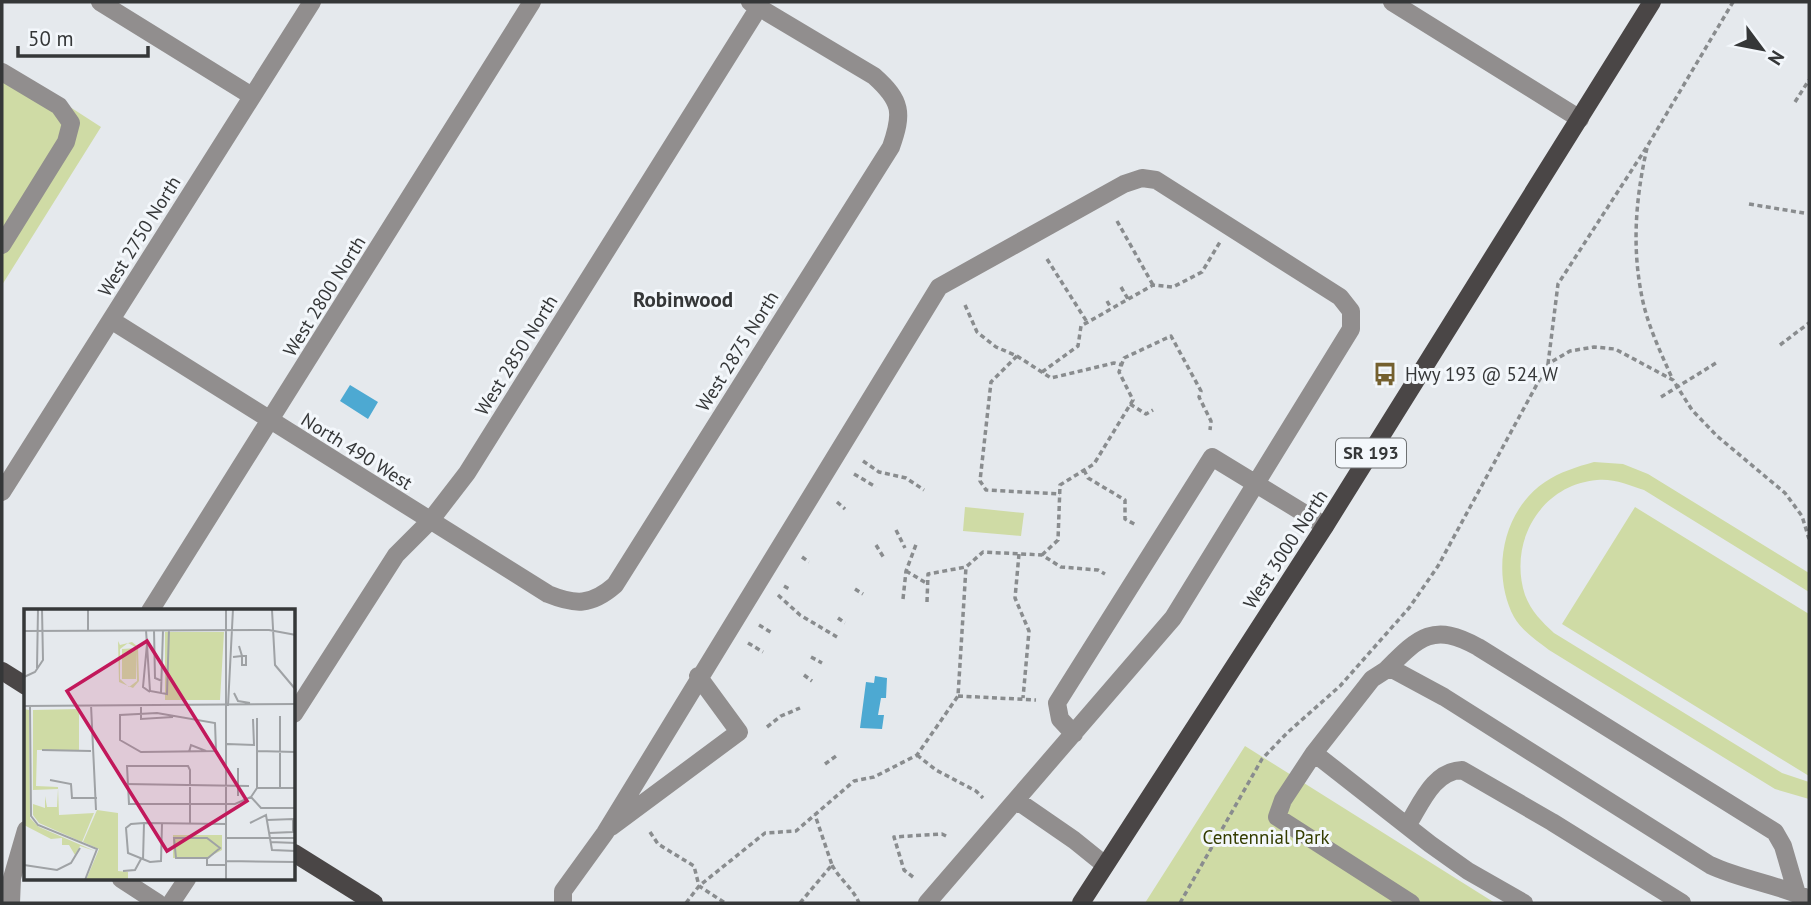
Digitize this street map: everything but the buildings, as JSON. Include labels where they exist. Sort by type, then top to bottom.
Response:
[{"type":"main road","name":"West 3000 North","points":[[1081,903],[1325,526],[1652,2]]},
{"type":"main road","points":[[2,671],[24,684]]},
{"type":"main road","points":[[296,854],[374,903]]},
{"type":"street","points":[[100,2],[252,96]]},
{"type":"street","name":"West 2750 North","points":[[2,492],[312,2]]},
{"type":"street","name":"West 2800 North","points":[[151,609],[532,2]]},
{"type":"street","points":[[1392,2],[1580,119]]},
{"type":"street","name":"West 2875 North","points":[[586,602],[603,595],[615,585],[891,147],[898,126],[899,105],[889,89],[874,76],[754,5]]},
{"type":"street","name":"West 2850 North","points":[[296,711],[396,555],[430,521],[467,473],[754,5]]},
{"type":"street","points":[[2,72],[59,107],[71,123],[66,142],[2,245]]},
{"type":"street","points":[[563,903],[563,891],[605,832],[698,676],[939,287],[1124,184],[1142,178],[1156,180],[1340,297],[1350,312],[1351,330],[1173,618],[927,903]]},
{"type":"street","name":"North 490 West","points":[[111,320],[548,594],[568,602],[586,602]]},
{"type":"street","points":[[1074,734],[1060,719],[1057,704],[1212,457],[1325,526]]},
{"type":"street","points":[[1410,903],[1277,817],[1283,800],[1314,753],[1372,679],[1411,645],[1436,634],[1456,635],[1478,647],[1775,832],[1803,897]]},
{"type":"street","points":[[1385,670],[1394,670],[1444,697],[1710,865],[1730,875],[1765,883],[1803,897]]},
{"type":"street","points":[[605,832],[738,732],[698,676]]},
{"type":"street","points":[[1314,753],[1468,871],[1524,903]]},
{"type":"street","points":[[1407,826],[1435,782],[1446,773],[1462,771],[1570,833],[1682,903]]},
{"type":"street","points":[[1016,800],[1105,865]]},
{"type":"street","points":[[11,903],[12,878],[24,837]]},
{"type":"street","points":[[123,880],[158,903]]},
{"type":"street","points":[[171,903],[186,880]]},
{"type":"path","points":[[1180,903],[1262,759],[1340,686],[1409,608],[1438,565],[1548,364],[1558,284],[1648,145],[1733,2]]},
{"type":"path","points":[[1795,102],[1809,80]]},
{"type":"path","points":[[1648,145],[1639,184],[1635,239],[1641,294],[1653,334],[1673,380],[1692,410],[1717,436],[1785,493],[1802,516],[1809,540]]},
{"type":"path","points":[[1749,204],[1804,213]]},
{"type":"path","points":[[1116,221],[1152,278],[1153,285]]},
{"type":"path","points":[[1042,372],[1078,346],[1081,326],[1087,322],[1153,285],[1173,287],[1202,272],[1223,237]]},
{"type":"path","points":[[1047,259],[1087,322]]},
{"type":"path","points":[[1121,287],[1128,299]]},
{"type":"path","points":[[1107,301],[1111,308]]},
{"type":"path","points":[[965,304],[977,332],[996,347],[1017,356],[1051,378],[1114,363],[1122,365]]},
{"type":"path","points":[[1780,345],[1809,323]]},
{"type":"path","points":[[1042,555],[1058,540],[1060,485],[1094,464],[1133,400],[1119,372],[1124,358],[1171,336],[1201,391],[1199,397],[1210,421],[1210,430]]},
{"type":"path","points":[[1548,364],[1570,351],[1594,347],[1615,349],[1673,380]]},
{"type":"path","points":[[1017,356],[991,382],[980,481],[986,490],[1060,494]]},
{"type":"path","points":[[1661,397],[1716,363]]},
{"type":"path","points":[[1130,404],[1146,414],[1153,410]]},
{"type":"path","points":[[863,461],[879,472],[906,478],[925,490]]},
{"type":"path","points":[[1084,470],[1088,478],[1125,500],[1125,519],[1136,525]]},
{"type":"path","points":[[854,474],[876,487]]},
{"type":"path","points":[[837,502],[845,509]]},
{"type":"path","points":[[896,530],[905,548]]},
{"type":"path","points":[[903,599],[906,572],[918,542]]},
{"type":"path","points":[[876,545],[884,558]]},
{"type":"path","points":[[927,602],[928,574],[966,567],[983,552],[1042,555],[1061,567],[1098,570],[1105,574]]},
{"type":"path","points":[[1019,554],[1015,598],[1029,631],[1023,698]]},
{"type":"path","points":[[802,557],[809,562]]},
{"type":"path","points":[[686,903],[699,886],[765,833],[796,831],[854,781],[874,777],[917,755],[958,696],[966,567]]},
{"type":"path","points":[[906,572],[928,584]]},
{"type":"path","points":[[784,586],[791,590]]},
{"type":"path","points":[[855,589],[863,594]]},
{"type":"path","points":[[778,595],[800,615],[837,637]]},
{"type":"path","points":[[838,618],[845,623]]},
{"type":"path","points":[[759,625],[772,633]]},
{"type":"path","points":[[748,643],[763,652]]},
{"type":"path","points":[[811,657],[822,663]]},
{"type":"path","points":[[804,675],[812,681]]},
{"type":"path","points":[[958,696],[1036,700]]},
{"type":"path","points":[[767,727],[800,708]]},
{"type":"path","points":[[917,755],[936,770],[983,797]]},
{"type":"path","points":[[825,764],[835,756]]},
{"type":"path","points":[[815,814],[832,865],[839,879],[853,890],[859,903]]},
{"type":"path","points":[[650,832],[658,844],[694,866],[699,886],[725,903]]},
{"type":"path","points":[[913,877],[904,870],[894,837],[942,834],[948,837]]},
{"type":"path","points":[[800,903],[832,865]]},
{"type":"green space","points":[[2,63],[101,127],[2,285]]},
{"type":"green space","points":[[1594,462],[1623,464],[1648,474],[1809,573],[1809,592],[1644,490],[1621,482],[1597,480],[1577,484],[1559,493],[1533,520],[1525,537],[1521,556],[1521,575],[1530,606],[1554,633],[1782,773],[1809,782],[1809,799],[1775,789],[1549,650],[1517,622],[1507,600],[1503,581],[1502,563],[1510,526],[1530,494],[1545,482],[1568,470]]},
{"type":"green space","points":[[965,507],[1024,513],[1021,536],[963,531]]},
{"type":"green space","points":[[1635,507],[1809,614],[1809,776],[1562,624]]},
{"type":"green space","name":"Centennial Park","points":[[1245,746],[1495,903],[1145,903]]},
{"type":"water","points":[[350,385],[378,402],[368,419],[340,401]]},
{"type":"water","points":[[875,676],[887,678],[886,698],[881,698],[878,715],[884,715],[882,729],[860,728],[866,682],[874,683]]},
{"type":"place","name":"Hwy 193 @ 524 W","points":[[1385,374]]},
{"type":"district","name":"Robinwood","points":[[683,300]]}]
